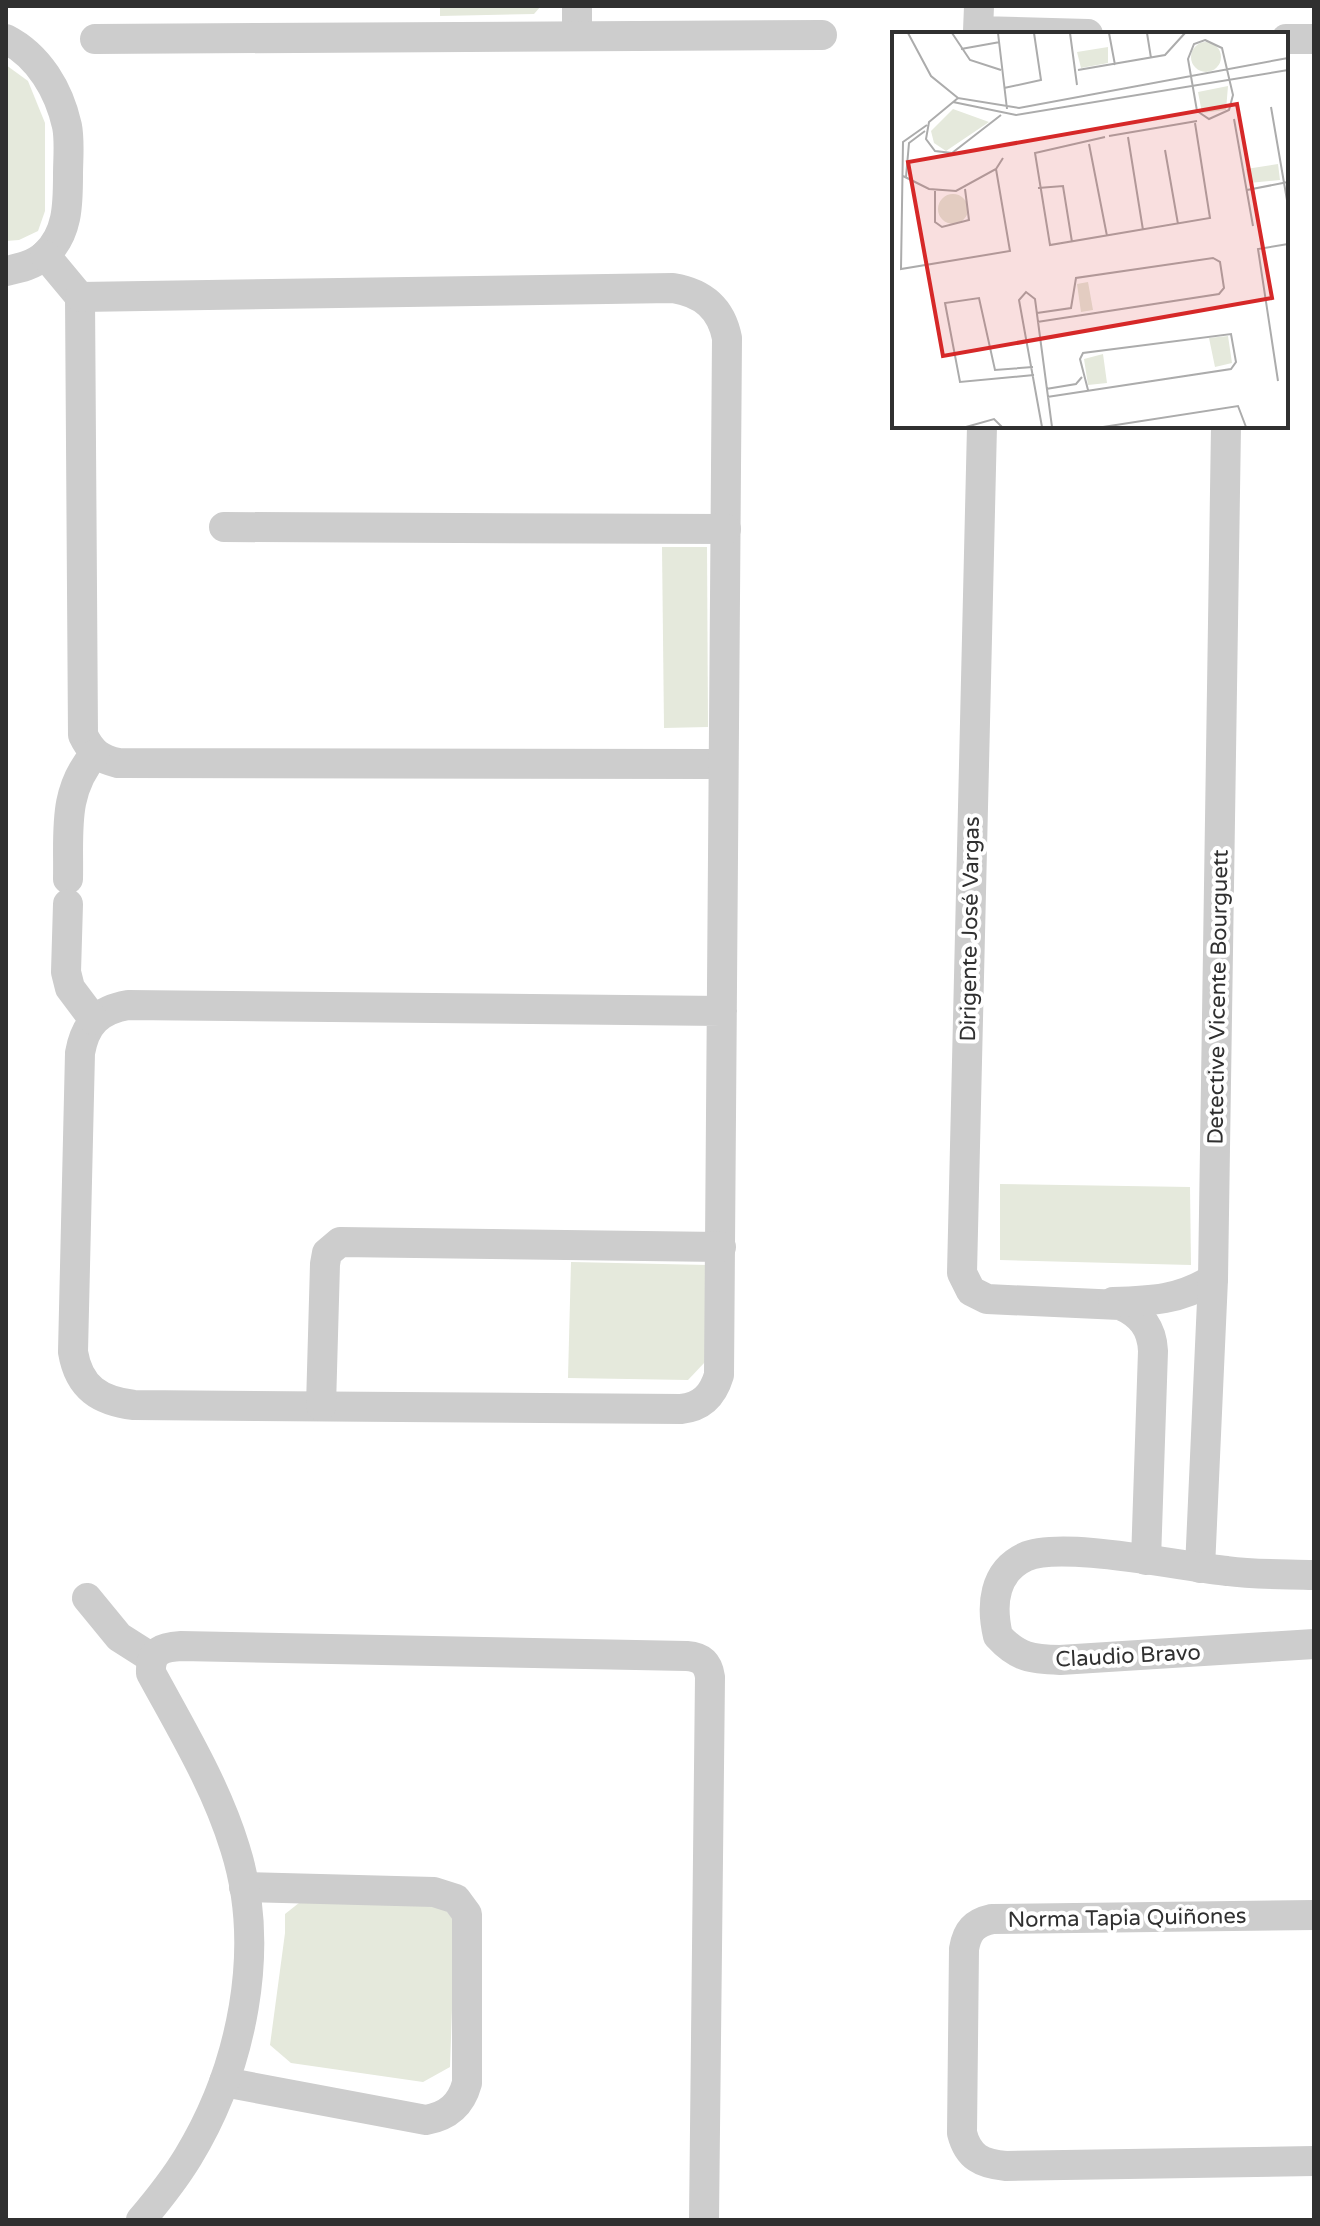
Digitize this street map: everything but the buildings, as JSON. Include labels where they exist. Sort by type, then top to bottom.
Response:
[{"type":"street","points":[[979,6],[978,31],[1015,32]]},
{"type":"street","points":[[95,39],[577,21],[822,35]]},
{"type":"street","points":[[6,39],[35,59],[58,97],[68,128],[68,202],[56,242],[45,255],[29,266],[6,271]]},
{"type":"street","points":[[1288,39],[1314,39]]},
{"type":"street","points":[[45,255],[80,297],[83,735],[95,754],[118,763],[723,764]]},
{"type":"street","points":[[80,297],[673,288],[687,290],[712,304],[725,325],[727,338],[721,1247],[719,1375],[713,1392],[691,1408],[321,1406],[114,1403],[90,1388],[81,1377],[73,1352],[80,1053],[83,1039],[94,1020],[113,1008],[128,1005],[722,1011]]},
{"type":"street","name":"Dirigente José Vargas","points":[[982,428],[962,1273],[971,1291],[987,1299],[1107,1302],[1169,1299],[1199,1288],[1213,1279]]},
{"type":"street","name":"Detective Vicente Bourguett","points":[[1200,1568],[1213,1279],[1226,428]]},
{"type":"street","points":[[224,527],[726,529]]},
{"type":"street","points":[[94,1020],[70,988],[66,972],[72,792],[82,768],[95,754]]},
{"type":"street","points":[[321,1406],[325,1264],[327,1253],[340,1242],[721,1247]]},
{"type":"street","name":"Dirigente José Vargas","points":[[1107,1302],[1132,1310],[1142,1319],[1153,1340],[1146,1560]]},
{"type":"street","name":"Claudio Bravo","points":[[1314,1575],[1244,1573],[1076,1552],[1035,1553],[1011,1565],[995,1590],[993,1604],[998,1636],[1019,1655],[1038,1659],[1314,1644]]},
{"type":"street","points":[[87,1598],[119,1637],[152,1658]]},
{"type":"street","points":[[141,2220],[188,2157],[224,2082],[237,2038],[245,1993],[248,1947],[244,1887],[236,1849],[202,1768],[151,1673],[152,1658],[157,1651],[181,1646],[687,1656],[704,1662],[710,1677],[704,2220]]},
{"type":"street","points":[[224,2082],[426,2120],[449,2112],[464,2094],[467,2083],[467,1914],[456,1899],[434,1892],[244,1887]]},
{"type":"street","name":"Norma Tapia Quiñones","points":[[1314,1915],[980,1921],[966,1937],[964,1949],[962,2133],[969,2152],[989,2165],[1314,2161]]},
{"type":"shaded area","points":[[440,6],[541,6],[534,14],[440,16]]},
{"type":"shaded area","points":[[6,65],[28,81],[45,123],[45,211],[38,231],[19,240],[6,241]]},
{"type":"shaded area","points":[[662,547],[707,547],[708,727],[664,728]]},
{"type":"shaded area","points":[[1000,1184],[1190,1187],[1191,1265],[1000,1260]]},
{"type":"shaded area","points":[[571,1262],[708,1265],[705,1362],[688,1380],[568,1378]]},
{"type":"shaded area","points":[[304,1899],[442,1905],[455,1922],[450,2067],[423,2082],[291,2063],[270,2045],[285,1914]]}]
